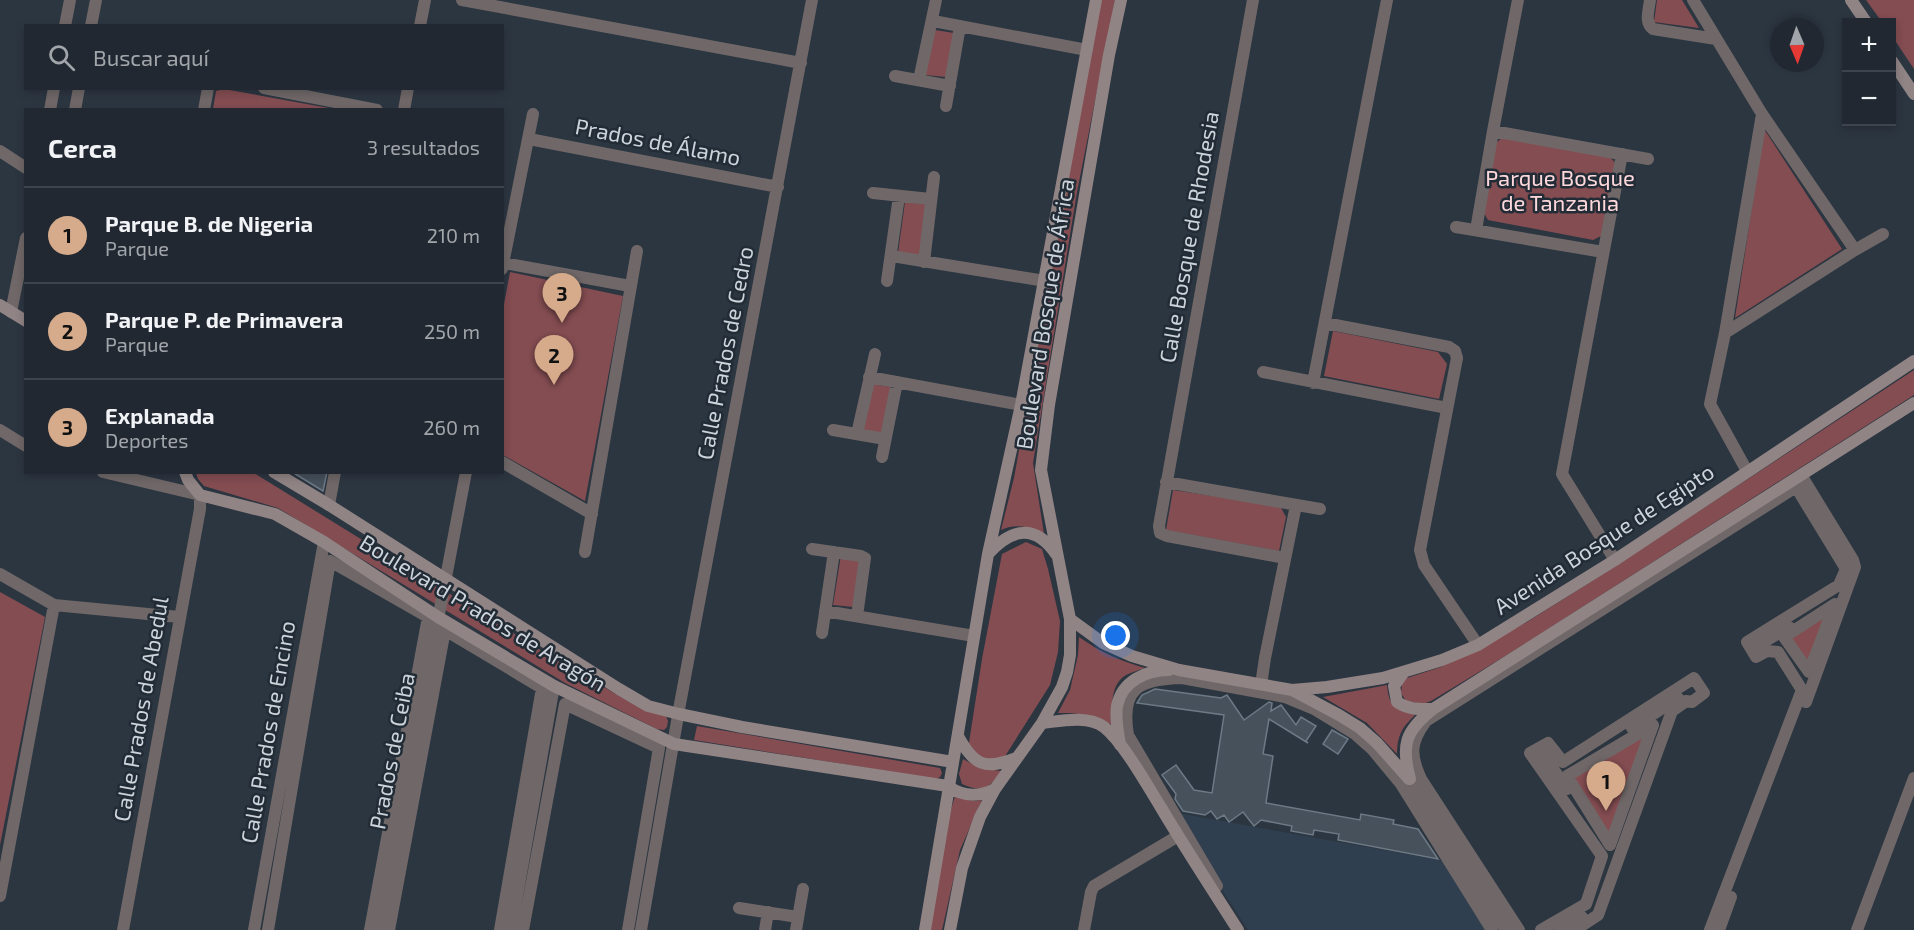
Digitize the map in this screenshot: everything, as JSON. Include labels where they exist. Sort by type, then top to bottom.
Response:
[{"type":"street","points":[[65,24],[70,0]]},
{"type":"street","points":[[91,24],[96,0]]},
{"type":"street","points":[[420,24],[425,0]]},
{"type":"street","points":[[462,0],[801,63]]},
{"type":"street","name":"Calle Prados de Cedro","points":[[640,930],[812,0]]},
{"type":"street","points":[[919,80],[936,0]]},
{"type":"street","name":"Boulevard Bosque de África","points":[[925,930],[988,554],[1021,405],[1096,0]]},
{"type":"street","name":"Boulevard Bosque de África","points":[[950,930],[962,868],[980,817],[995,789],[1042,723],[1062,687],[1067,672],[1070,655],[1070,619],[1041,468],[1051,394],[1109,55],[1121,0]]},
{"type":"street","name":"Calle Bosque de Rhodesia","points":[[1253,0],[1159,526],[1160,533],[1163,535],[1285,558]]},
{"type":"street","points":[[1313,382],[1387,0]]},
{"type":"street","points":[[1476,230],[1518,0]]},
{"type":"street","points":[[1650,0],[1647,21],[1653,29],[1716,39]]},
{"type":"street","points":[[1693,0],[1762,114],[1855,250]]},
{"type":"street","points":[[1851,0],[1863,18]]},
{"type":"street","points":[[933,21],[1087,50]]},
{"type":"street","points":[[946,106],[960,26]]},
{"type":"street","points":[[1896,67],[1914,94]]},
{"type":"street","points":[[895,76],[950,86]]},
{"type":"street","points":[[50,108],[54,90]]},
{"type":"street","points":[[75,108],[79,90]]},
{"type":"street","points":[[204,108],[208,90]]},
{"type":"street","points":[[274,90],[367,108]]},
{"type":"street","points":[[404,108],[408,90]]},
{"type":"street","points":[[504,261],[530,140],[533,114]]},
{"type":"street","points":[[1747,471],[1710,407],[1725,333],[1762,114]]},
{"type":"street","points":[[1493,131],[1648,159]]},
{"type":"street","name":"Prados de Álamo","points":[[530,140],[778,187]]},
{"type":"street","points":[[0,152],[24,167]]},
{"type":"street","points":[[1615,560],[1562,474],[1622,153]]},
{"type":"street","points":[[924,262],[934,177]]},
{"type":"street","points":[[873,193],[930,200]]},
{"type":"street","points":[[887,281],[899,196]]},
{"type":"street","points":[[1456,227],[1603,252]]},
{"type":"street","points":[[1725,333],[1883,234]]},
{"type":"street","points":[[11,312],[24,248]]},
{"type":"street","points":[[585,552],[637,251]]},
{"type":"street","points":[[892,256],[1045,281]]},
{"type":"street","points":[[504,266],[630,286]]},
{"type":"street","points":[[0,305],[24,320]]},
{"type":"street","points":[[1325,323],[1452,348],[1455,351],[1457,358],[1420,550],[1425,565],[1478,645]]},
{"type":"street","points":[[857,434],[875,354]]},
{"type":"street","name":"Avenida Bosque de Egipto","points":[[1292,690],[1383,678],[1442,660],[1478,645],[1615,560],[1914,361]]},
{"type":"street","points":[[1263,372],[1447,408]]},
{"type":"street","points":[[869,377],[1021,405]]},
{"type":"street","points":[[882,457],[897,382]]},
{"type":"street","points":[[1410,779],[1406,764],[1405,744],[1410,730],[1433,709],[1914,403]]},
{"type":"street","points":[[0,430],[24,445]]},
{"type":"street","points":[[833,430],[885,439]]},
{"type":"street","points":[[504,463],[592,514]]},
{"type":"street","points":[[112,474],[201,495]]},
{"type":"street","points":[[186,474],[201,495]]},
{"type":"street","name":"Boulevard Prados de Aragón","points":[[277,474],[648,705],[742,727],[953,762]]},
{"type":"street","points":[[329,505],[335,474]]},
{"type":"street","name":"Prados de Ceiba","points":[[380,930],[466,474]]},
{"type":"street","points":[[1719,930],[1854,571],[1854,563],[1801,475]]},
{"type":"street","points":[[1166,482],[1320,509]]},
{"type":"street","points":[[1519,930],[1421,779],[1414,765],[1413,750],[1416,734],[1426,721],[1796,487],[1846,570],[1839,585],[1747,642],[1756,657],[1767,651],[1778,652],[1803,690],[1710,930]]},
{"type":"street","name":"Boulevard Prados de Aragón","points":[[201,495],[275,514],[438,617],[554,686],[674,744],[948,786],[971,795],[987,793],[995,789]]},
{"type":"street","name":"Calle Prados de Abedul","points":[[123,930],[201,495]]},
{"type":"street","points":[[1262,685],[1296,505]]},
{"type":"street","points":[[988,554],[1001,540],[1011,535],[1024,533],[1042,538],[1056,555]]},
{"type":"street","name":"Calle Prados de Encino","points":[[254,930],[324,543]]},
{"type":"street","points":[[812,549],[865,558],[857,616]]},
{"type":"street","points":[[822,633],[834,552]]},
{"type":"street","points":[[268,930],[330,561],[428,617],[370,930]]},
{"type":"street","points":[[0,574],[54,605],[179,617]]},
{"type":"street","points":[[1757,646],[1846,591]]},
{"type":"street","points":[[1835,604],[1824,633],[1809,672],[1784,637],[1835,604]]},
{"type":"street","points":[[0,896],[54,605]]},
{"type":"street","points":[[825,611],[974,636]]},
{"type":"street","points":[[1070,619],[1103,643],[1132,656],[1179,670],[1292,690],[1360,728],[1410,779],[1506,930]]},
{"type":"street","points":[[389,930],[445,630],[542,688],[500,930]]},
{"type":"street","points":[[1776,635],[1810,688]]},
{"type":"street","points":[[1120,745],[1116,720],[1117,705],[1124,689],[1135,679],[1156,670],[1179,670]]},
{"type":"street","points":[[1404,672],[1394,686],[1397,702],[1405,708],[1414,710],[1433,709]]},
{"type":"street","points":[[1244,930],[1128,735],[1125,717],[1129,696],[1144,683],[1165,678],[1182,678],[1285,696],[1314,709],[1355,734],[1372,749],[1401,784],[1492,930]]},
{"type":"street","points":[[1541,930],[1586,904],[1602,856],[1530,753],[1548,743],[1563,762],[1694,678],[1704,693],[1692,702],[1686,701],[1672,711],[1598,915],[1575,930]]},
{"type":"street","points":[[511,930],[554,686]]},
{"type":"street","points":[[1562,775],[1690,689]]},
{"type":"street","points":[[523,930],[565,704],[659,748],[628,930]]},
{"type":"street","points":[[1560,930],[1591,910],[1667,706]]},
{"type":"street","points":[[1042,723],[1077,720],[1093,722],[1105,728],[1140,773],[1238,930]]},
{"type":"street","points":[[1543,754],[1562,775],[1610,845],[1653,724],[1606,753],[1562,775]]},
{"type":"street","points":[[958,736],[971,757],[978,762],[996,765],[1016,758]]},
{"type":"street","points":[[1562,775],[1611,859]]},
{"type":"street","points":[[1857,930],[1914,778]]},
{"type":"street","points":[[1087,927],[1091,892],[1094,886],[1178,836]]},
{"type":"street","points":[[739,908],[768,912],[797,924],[803,889]]},
{"type":"street","points":[[765,930],[768,912]]},
{"type":"shaded area","points":[[1172,812],[1450,862],[1492,930],[1248,930]]},
{"type":"green space","points":[[1100,0],[1115,0],[1077,192],[1033,463],[1044,534],[1023,527],[1001,530],[1014,478]]},
{"type":"green space","points":[[1657,0],[1682,0],[1699,28],[1654,22]]},
{"type":"green space","points":[[1866,0],[1914,0],[1914,69],[1896,42],[1896,18],[1879,18]]},
{"type":"green space","points":[[935,30],[954,33],[946,77],[925,75]]},
{"type":"green space","points":[[230,90],[328,108],[213,108],[216,91]]},
{"type":"green space","points":[[1764,129],[1842,249],[1735,318]]},
{"type":"green space","name":"Parque Bosque de Tanzania","points":[[1503,137],[1610,157],[1615,163],[1601,236],[1593,240],[1488,220],[1484,213],[1496,143]]},
{"type":"green space","points":[[905,202],[926,204],[920,256],[898,253]]},
{"type":"green space","points":[[510,272],[623,296],[585,501],[504,456],[504,304]]},
{"type":"green space","points":[[1333,331],[1438,352],[1447,364],[1439,399],[1324,376]]},
{"type":"green space","points":[[1914,370],[1914,395],[1507,655],[1431,701],[1423,704],[1406,701],[1401,693],[1402,684],[1407,678],[1441,667],[1527,622]]},
{"type":"green space","points":[[873,384],[891,387],[881,435],[863,432]]},
{"type":"green space","points":[[196,474],[256,474],[558,661],[644,710],[666,716],[667,727],[664,730],[657,729],[565,683],[278,508],[204,486]]},
{"type":"green space","points":[[1173,490],[1280,506],[1286,517],[1279,551],[1166,530]]},
{"type":"green space","points":[[1026,542],[1042,549],[1048,569],[1060,621],[1058,652],[1050,685],[1002,761],[983,758],[968,749],[1002,554]]},
{"type":"green space","points":[[841,555],[860,559],[853,607],[833,605]]},
{"type":"green space","points":[[0,592],[45,617],[0,845]]},
{"type":"green space","points":[[1834,606],[1809,670],[1785,637]]},
{"type":"green space","points":[[1079,637],[1110,656],[1145,668],[1126,675],[1117,685],[1113,698],[1113,726],[1094,717],[1058,713],[1070,690],[1078,655]]},
{"type":"green space","points":[[1387,685],[1389,698],[1394,706],[1415,715],[1401,732],[1397,754],[1367,723],[1323,697]]},
{"type":"green space","points":[[1653,725],[1610,845],[1567,776]]},
{"type":"green space","points":[[697,726],[940,768],[942,773],[936,779],[694,740]]},
{"type":"green space","points":[[963,759],[980,768],[1001,771],[985,788],[969,787],[962,784],[959,774]]},
{"type":"green space","points":[[956,793],[968,800],[982,800],[960,850],[942,930],[926,930],[948,819]]},
{"type":"building","points":[[295,474],[327,474],[323,491]]},
{"type":"building","points":[[1155,689],[1221,698],[1227,695],[1244,720],[1269,702],[1272,703],[1271,711],[1281,705],[1296,725],[1301,717],[1316,726],[1306,741],[1308,743],[1269,719],[1263,754],[1273,756],[1266,803],[1360,820],[1361,814],[1394,820],[1393,824],[1418,829],[1438,859],[1338,840],[1339,834],[1314,830],[1313,835],[1291,831],[1292,826],[1261,820],[1254,826],[1243,812],[1229,822],[1224,815],[1217,819],[1211,811],[1205,815],[1183,811],[1175,799],[1176,794],[1162,775],[1176,765],[1194,790],[1212,793],[1224,715],[1137,703],[1142,695]]},
{"type":"building","points":[[1332,730],[1348,739],[1338,754],[1323,744]]},
{"type":"place","name":"Explanada","points":[[562,323]]},
{"type":"place","name":"Parque P. de Primavera","points":[[554,385]]},
{"type":"place","name":"Parque B. de Nigeria","points":[[1606,811]]}]
